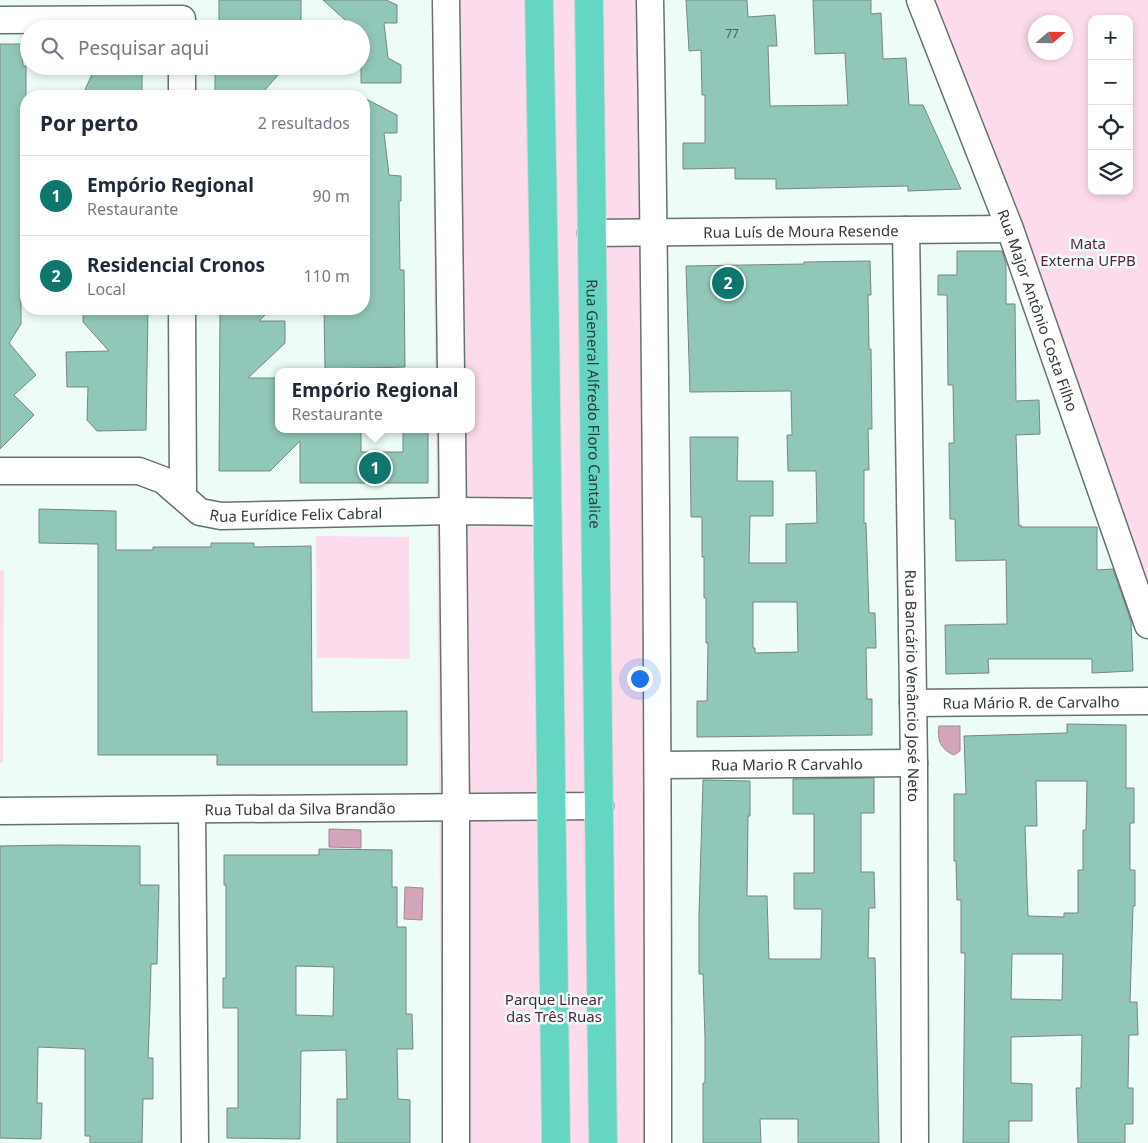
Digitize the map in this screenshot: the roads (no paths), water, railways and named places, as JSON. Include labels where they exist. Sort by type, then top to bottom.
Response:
[{"type":"main road","points":[[538,0],[556,1143]]},
{"type":"main road","name":"Rua General Alfredo Floro Cantalice","points":[[589,0],[603,1143]]},
{"type":"street","points":[[446,0],[451,368]]},
{"type":"street","points":[[650,0],[654,232],[658,765],[658,1143]]},
{"type":"street","name":"Rua Major Antônio Costa Filho","points":[[920,0],[1010,229],[1148,624]]},
{"type":"street","points":[[0,20],[182,16]]},
{"type":"street","points":[[182,75],[182,90]]},
{"type":"street","name":"Rua Luís de Moura Resende","points":[[591,233],[1010,229]]},
{"type":"street","name":"Rua Bancário Venâncio José Neto","points":[[906,230],[914,763],[915,1143]]},
{"type":"street","points":[[182,315],[183,495]]},
{"type":"street","points":[[452,433],[456,808],[456,1143]]},
{"type":"street","name":"Rua Eurídice Felix Cabral","points":[[0,471],[139,471],[163,480],[183,495],[200,512],[221,516],[453,511],[547,512]]},
{"type":"street","name":"Rua Mário R. de Carvalho","points":[[913,703],[1148,701]]},
{"type":"street","name":"Rua Mario R Carvahlo","points":[[658,765],[914,763]]},
{"type":"street","name":"Rua Tubal da Silva Brandão","points":[[0,810],[600,806]]},
{"type":"street","points":[[192,810],[195,1143]]},
{"type":"place","name":"Residencial Cronos","points":[[728,283]]},
{"type":"place","name":"Empório Regional","points":[[375,468]]},
{"type":"park label","name":"Mata Externa UFPB","points":[[1088,252]]},
{"type":"park label","name":"Parque Linear das Três Ruas","points":[[554,1008]]}]
